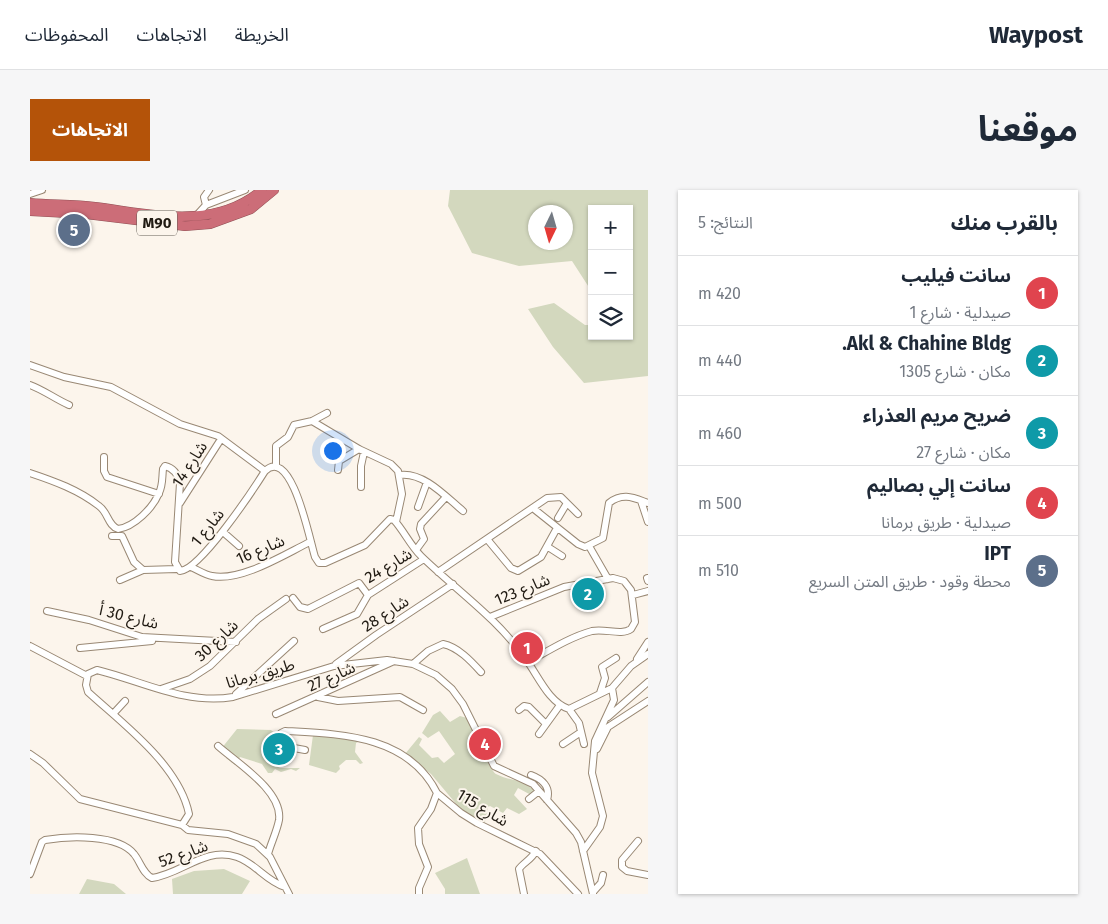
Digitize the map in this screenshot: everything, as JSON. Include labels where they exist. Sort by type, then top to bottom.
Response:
[{"type":"highway","name":"M90","points":[[30,203],[195,217],[219,212],[241,204],[262,190]]},
{"type":"highway","name":"M90","points":[[30,211],[86,214],[185,226],[210,224],[251,209],[274,190]]},
{"type":"street","points":[[30,194],[42,190]]},
{"type":"street","points":[[206,205],[204,196],[209,190]]},
{"type":"street","points":[[195,217],[206,205],[245,190]]},
{"type":"street","points":[[30,365],[64,377],[111,386],[174,422],[214,434],[265,471]]},
{"type":"street","points":[[30,386],[69,405]]},
{"type":"street","points":[[327,413],[312,421],[296,424],[288,437],[276,446],[276,465],[282,469],[299,501],[310,542],[319,563],[325,564],[366,545],[390,519],[396,522],[424,559],[490,617],[528,662],[548,694],[560,705],[569,709],[579,723],[584,744]]},
{"type":"street","points":[[312,421],[362,451],[391,464],[400,475],[402,502],[396,522]]},
{"type":"street","name":"شارع 14","points":[[179,504],[221,439]]},
{"type":"street","points":[[338,470],[339,461],[362,451]]},
{"type":"street","points":[[361,487],[362,451]]},
{"type":"street","points":[[104,457],[104,471],[107,477],[159,494]]},
{"type":"street","name":"شارع 1","points":[[30,473],[71,489],[96,504],[105,510],[110,524],[118,529],[127,528],[152,506],[159,494],[163,469],[167,466],[178,477],[179,504],[175,562],[177,570],[184,571],[191,567],[223,532],[265,471],[276,465]]},
{"type":"street","points":[[400,475],[413,475],[427,482],[463,511]]},
{"type":"street","points":[[418,507],[427,482]]},
{"type":"street","points":[[534,508],[581,546],[589,546],[603,538],[610,503],[613,500],[626,496],[645,502],[648,522]]},
{"type":"street","points":[[416,550],[424,539],[420,529],[421,524],[446,497]]},
{"type":"street","points":[[438,572],[551,497],[561,497],[578,514]]},
{"type":"street","points":[[558,518],[567,503]]},
{"type":"street","points":[[487,539],[514,570],[531,564],[548,547],[557,528]]},
{"type":"street","points":[[223,532],[239,546]]},
{"type":"street","points":[[112,536],[122,536],[134,562],[143,570]]},
{"type":"street","name":"شارع 16","points":[[191,567],[212,576],[233,575],[258,567],[310,542]]},
{"type":"street","points":[[528,662],[582,634],[601,630],[623,632],[631,629],[635,622],[633,595],[630,586],[624,581],[608,578],[589,546]]},
{"type":"street","points":[[548,547],[562,556]]},
{"type":"street","name":"شارع 24","points":[[293,598],[300,607],[308,609],[359,583],[368,595],[424,559]]},
{"type":"street","points":[[120,580],[143,570],[177,570]]},
{"type":"street","name":"شارع 123","points":[[490,617],[564,587],[608,578]]},
{"type":"street","name":"شارع 28","points":[[334,666],[376,634],[453,584]]},
{"type":"street","points":[[633,595],[648,591]]},
{"type":"street","points":[[323,629],[357,614],[368,595]]},
{"type":"street","name":"شارع 30","points":[[159,690],[190,680],[199,674],[215,662],[258,619],[286,599]]},
{"type":"street","name":"شارع 30 أ","points":[[47,611],[89,620],[142,637],[236,642]]},
{"type":"street","points":[[80,648],[166,639]]},
{"type":"street","points":[[232,697],[294,640]]},
{"type":"street","points":[[569,709],[612,688],[648,642]]},
{"type":"street","points":[[413,664],[428,651],[443,644],[459,652],[481,672]]},
{"type":"street","points":[[30,646],[86,676],[88,692],[135,731],[179,787],[189,814],[182,825]]},
{"type":"street","points":[[631,666],[648,654]]},
{"type":"street","points":[[600,693],[604,678],[602,667],[616,658]]},
{"type":"street","name":"طريق برمانا","points":[[86,676],[92,671],[97,670],[159,690],[206,698],[232,697],[334,666],[364,661],[396,660],[413,664],[436,675],[452,689],[463,704],[494,766],[533,784],[576,833],[583,851],[593,893]]},
{"type":"street","name":"شارع 27","points":[[276,714],[396,660]]},
{"type":"street","points":[[605,720],[648,682]]},
{"type":"street","points":[[583,851],[600,827],[603,816],[593,780],[594,755],[595,741],[614,700],[612,688]]},
{"type":"street","points":[[318,696],[338,701],[400,697],[422,710]]},
{"type":"street","points":[[113,714],[125,701]]},
{"type":"street","points":[[594,755],[608,727],[648,701]]},
{"type":"street","points":[[539,734],[560,705]]},
{"type":"street","points":[[519,710],[524,706],[529,706],[546,724]]},
{"type":"street","points":[[305,750],[282,746],[280,743],[281,733],[285,731],[347,735],[378,742],[395,750],[417,766],[430,779],[437,793]]},
{"type":"street","points":[[563,744],[581,732]]},
{"type":"street","points":[[218,746],[259,780],[276,802],[278,820],[268,854]]},
{"type":"street","points":[[30,754],[43,763],[80,799],[182,825],[188,830],[228,834],[256,844],[268,854],[289,894]]},
{"type":"street","points":[[531,775],[547,787],[549,793],[547,800]]},
{"type":"street","points":[[530,799],[539,790]]},
{"type":"street","name":"شارع 115","points":[[419,894],[419,888],[428,867],[419,844],[418,828],[431,809],[437,793],[461,813],[477,823],[536,852],[548,860],[556,873],[578,894]]},
{"type":"street","name":"شارع 52","points":[[30,874],[42,842],[46,840],[86,839],[113,841],[126,845],[134,853],[148,876],[152,878],[200,858],[223,855],[245,860],[272,882],[285,887]]},
{"type":"street","points":[[638,841],[622,860],[622,866],[627,871],[648,875]]},
{"type":"street","points":[[524,894],[519,869],[521,865],[530,861],[536,852]]},
{"type":"street","points":[[593,893],[602,883],[603,874]]},
{"type":"green space","points":[[450,190],[648,190],[648,376],[584,383],[553,347],[528,309],[554,303],[585,325],[588,325],[588,340],[633,340],[633,205],[588,205],[588,286],[572,261],[519,266],[472,253],[448,206]]},
{"type":"green space","points":[[440,711],[450,722],[460,716],[467,718],[485,757],[496,774],[520,782],[535,791],[531,795],[518,788],[514,795],[527,809],[519,814],[507,808],[503,813],[490,806],[488,807],[485,822],[463,812],[431,774],[405,754],[419,737],[422,739],[419,745],[432,758],[438,757],[444,763],[455,754],[439,731],[428,738],[422,733],[433,715]]},
{"type":"green space","points":[[237,729],[271,730],[282,739],[271,763],[280,768],[300,768],[296,771],[291,769],[281,772],[275,769],[272,773],[268,773],[262,764],[240,757],[235,765],[226,758],[227,756],[221,749]]},
{"type":"green space","points":[[313,735],[360,741],[356,743],[355,752],[363,763],[360,764],[356,760],[346,760],[339,766],[340,769],[336,773],[309,765]]},
{"type":"green space","points":[[467,858],[480,894],[445,894],[445,889],[435,873]]},
{"type":"green space","points":[[224,869],[250,881],[242,894],[173,894],[172,879],[194,871]]},
{"type":"green space","points":[[87,879],[114,884],[126,894],[79,894]]},
{"type":"place","name":"IPT","points":[[74,230]]},
{"type":"place","name":"Akl & Chahine Bldg.","points":[[588,594]]},
{"type":"place","name":"سانت فيليب","points":[[527,648]]},
{"type":"place","name":"سانت إلي بصاليم","points":[[485,744]]},
{"type":"place","name":"ضريح مريم العذراء","points":[[279,749]]}]
